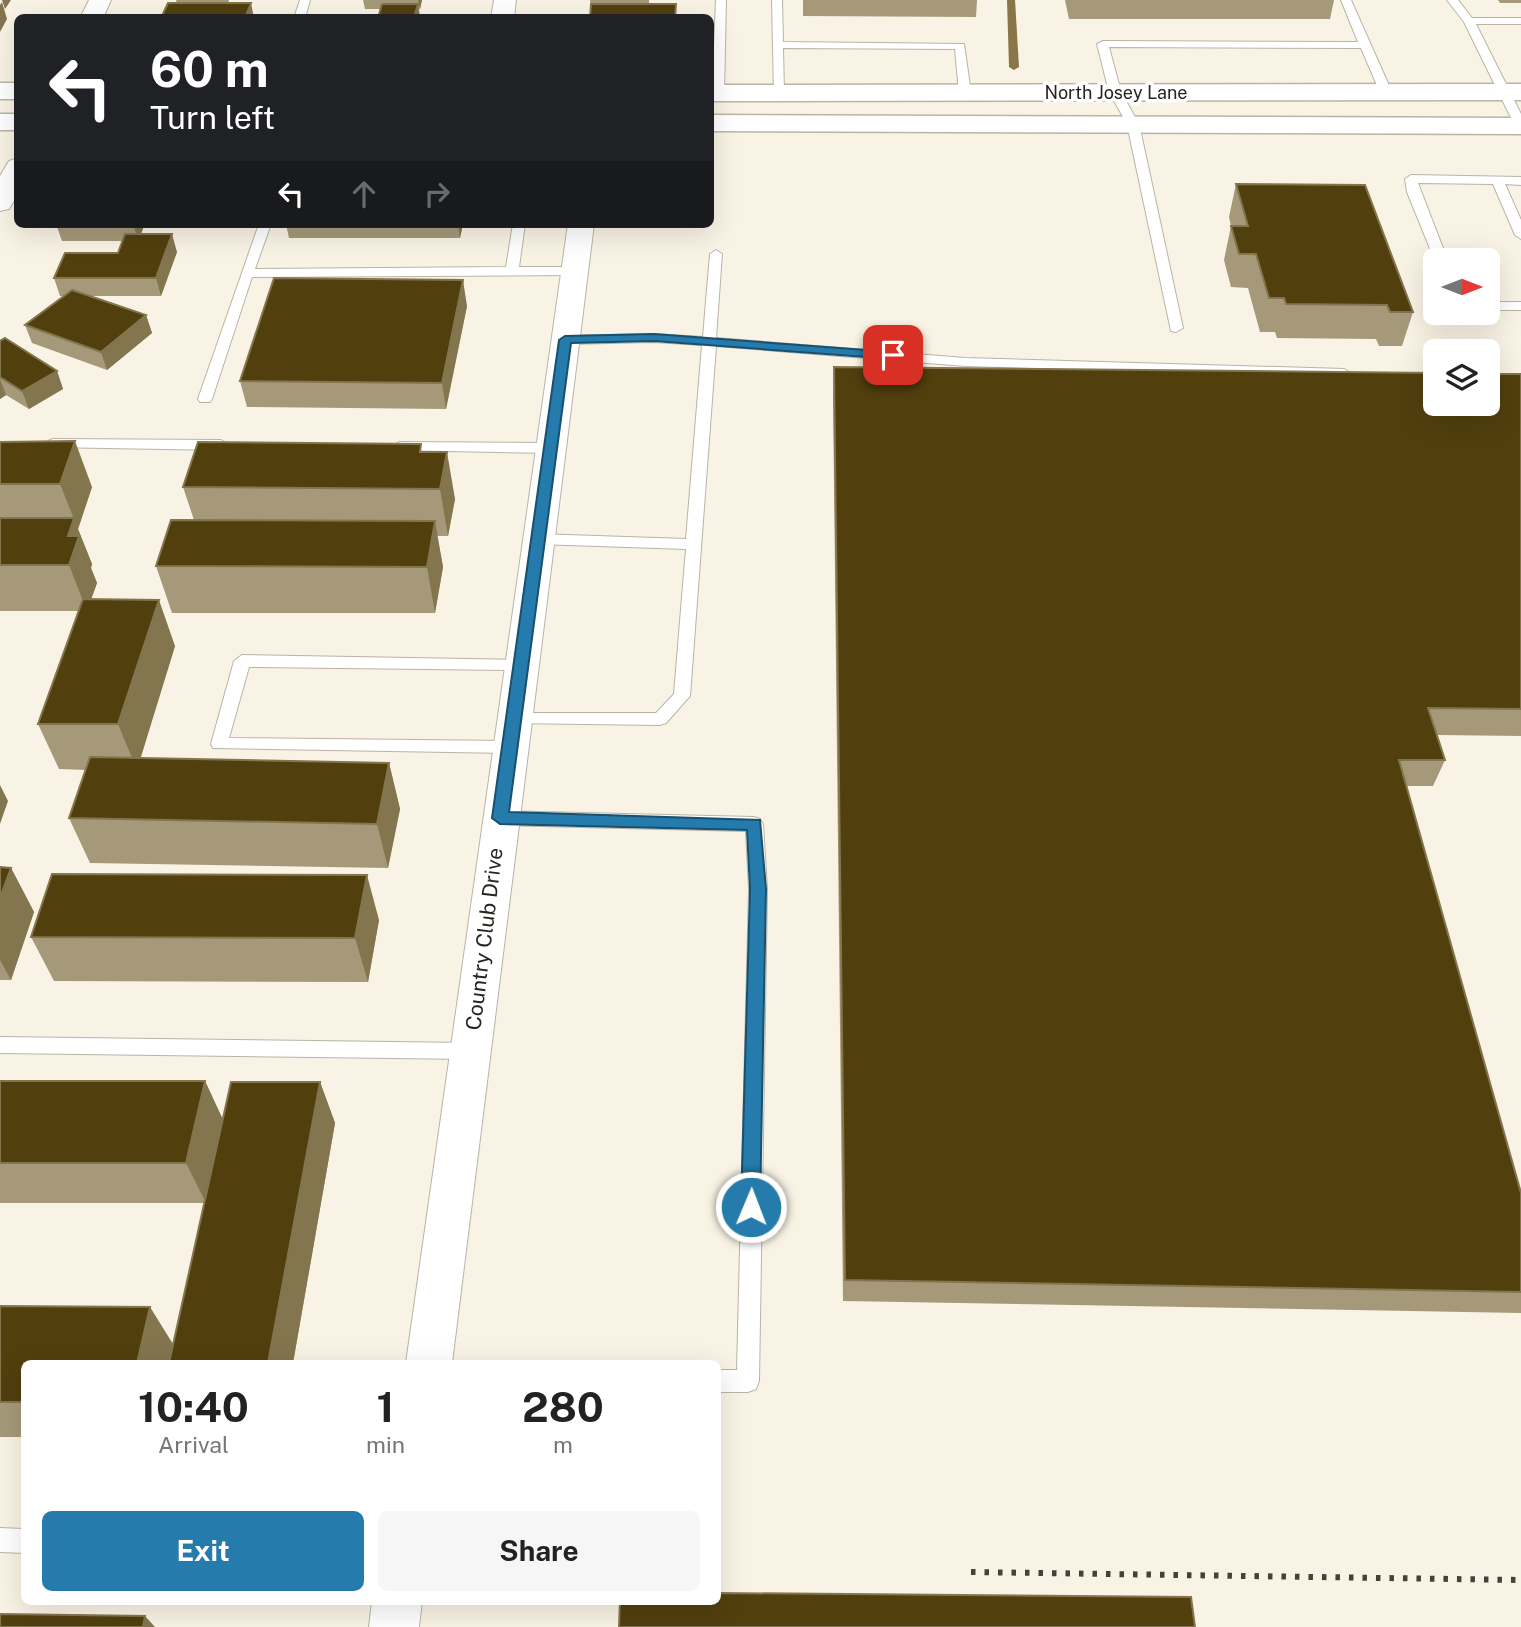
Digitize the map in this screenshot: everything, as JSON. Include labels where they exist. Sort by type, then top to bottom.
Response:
[{"type":"main road","name":"North Josey Lane","points":[[714,93],[1385,90],[1513,92]]},
{"type":"main road","name":"North Josey Lane","points":[[714,123],[1521,126]]},
{"type":"street","points":[[0,203],[14,174]]},
{"type":"street","name":"Country Club Drive","points":[[429,1360],[580,228]]},
{"type":"street","points":[[394,1627],[397,1605]]},
{"type":"lane","points":[[714,93],[721,0]]},
{"type":"lane","points":[[777,0],[778,93]]},
{"type":"lane","points":[[1346,0],[1385,90]]},
{"type":"lane","points":[[1452,0],[1469,21],[1513,92],[1521,126]]},
{"type":"lane","points":[[1469,21],[1521,21]]},
{"type":"lane","points":[[1176,328],[1133,124],[1115,92],[1103,44],[1366,45]]},
{"type":"lane","points":[[778,45],[960,46],[965,93]]},
{"type":"lane","points":[[1436,248],[1413,192],[1412,179],[1521,181]]},
{"type":"lane","points":[[1497,180],[1521,234]]},
{"type":"lane","points":[[205,399],[264,228]]},
{"type":"lane","points":[[512,272],[518,228]]},
{"type":"lane","points":[[521,664],[242,662],[219,744],[512,733],[660,719],[682,696],[716,254]]},
{"type":"lane","points":[[247,273],[575,271]]},
{"type":"lane","points":[[1500,306],[1521,306]]},
{"type":"lane","points":[[565,340],[654,338],[965,362],[1355,373]]},
{"type":"lane","points":[[41,444],[234,446]]},
{"type":"lane","points":[[385,447],[550,449]]},
{"type":"lane","points":[[537,539],[693,544]]},
{"type":"lane","points":[[500,818],[754,824],[758,889],[748,1381],[721,1381]]},
{"type":"lane","points":[[0,1045],[470,1051]]},
{"type":"lane","points":[[0,1540],[21,1541]]},
{"type":"building","points":[[168,3],[251,3],[247,14],[163,14]]},
{"type":"building","points":[[382,4],[418,4],[415,14],[379,14]]},
{"type":"building","points":[[591,4],[676,4],[675,14],[590,14]]},
{"type":"building","points":[[1236,184],[1365,185],[1413,312],[1390,312],[1387,305],[1286,304],[1284,298],[1269,298],[1256,254],[1239,254],[1231,226],[1248,226]]},
{"type":"building","points":[[125,234],[172,234],[156,278],[54,278],[65,253],[118,253]]},
{"type":"building","points":[[274,278],[463,280],[442,383],[240,381]]},
{"type":"building","points":[[72,290],[146,315],[101,352],[25,325]]},
{"type":"building","points":[[5,338],[57,371],[22,391],[0,377],[0,341]]},
{"type":"building","points":[[834,367],[1423,373],[1423,416],[1500,416],[1500,374],[1521,374],[1521,709],[1428,708],[1445,760],[1399,760],[1521,1193],[1521,1292],[845,1280]]},
{"type":"building","points":[[75,441],[60,484],[0,484],[0,442]]},
{"type":"building","points":[[198,442],[421,444],[420,452],[447,452],[440,489],[183,487]]},
{"type":"building","points":[[0,518],[74,518],[68,536],[79,536],[69,565],[0,565]]},
{"type":"building","points":[[171,520],[435,521],[427,567],[156,566]]},
{"type":"building","points":[[83,599],[159,600],[118,724],[38,724]]},
{"type":"building","points":[[90,757],[389,763],[377,824],[69,818]]},
{"type":"building","points":[[0,867],[11,868],[0,898]]},
{"type":"building","points":[[52,874],[367,875],[355,938],[31,937]]},
{"type":"building","points":[[0,1081],[205,1081],[186,1163],[0,1163]]},
{"type":"building","points":[[231,1082],[320,1082],[269,1360],[170,1360]]},
{"type":"building","points":[[0,1306],[150,1307],[138,1360],[21,1360],[21,1402],[0,1402]]},
{"type":"building","points":[[721,1593],[1191,1597],[1195,1627],[619,1627],[620,1605],[721,1605]]},
{"type":"building","points":[[0,1614],[145,1616],[143,1627],[0,1627]]},
{"type":"waterway","points":[[1011,0],[1014,67]]},
{"type":"railway","points":[[971,1572],[1521,1580]]},
{"type":"route","points":[[751,1207],[758,889],[754,824],[500,818],[565,340],[654,338],[893,355]]}]
